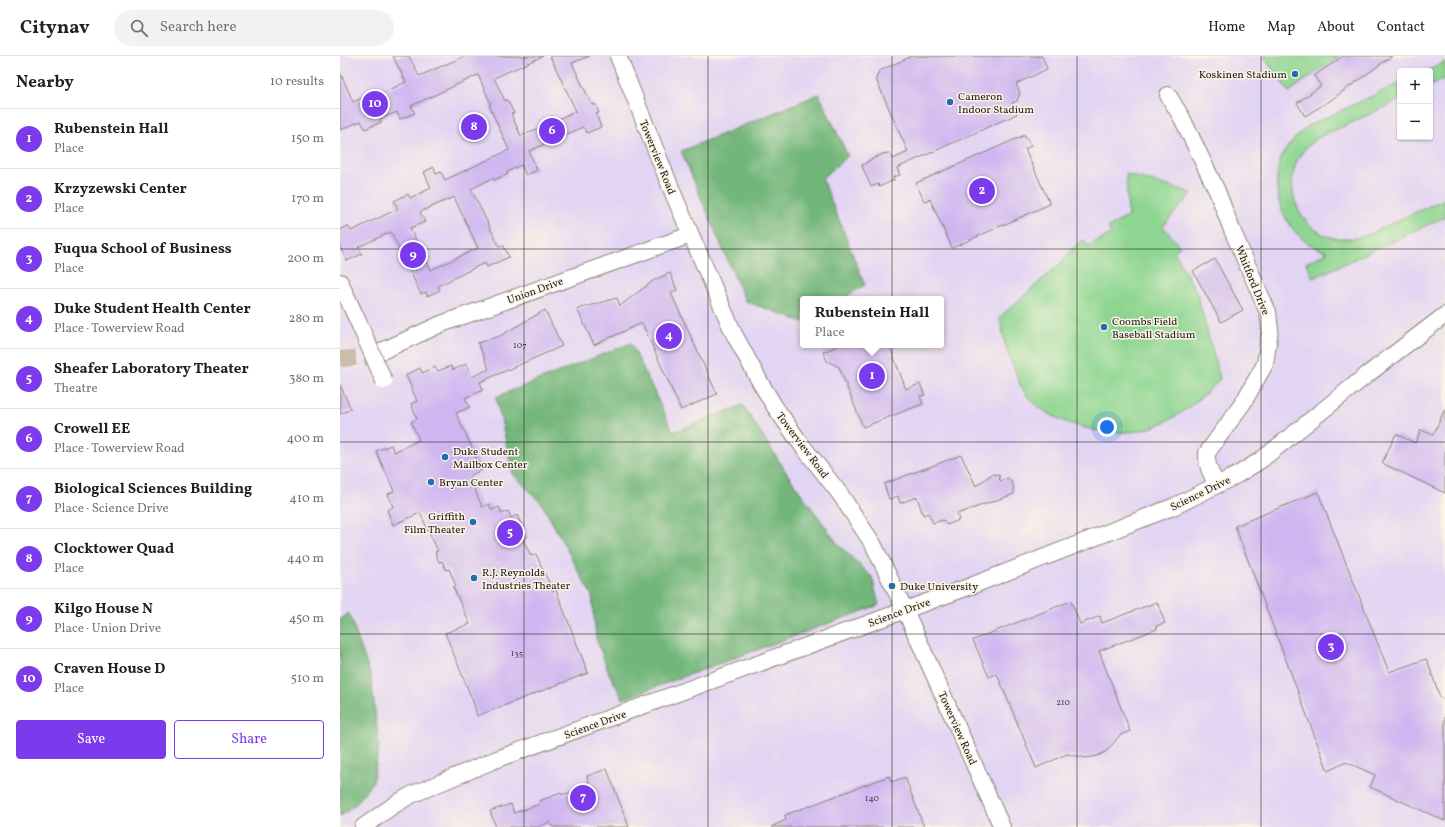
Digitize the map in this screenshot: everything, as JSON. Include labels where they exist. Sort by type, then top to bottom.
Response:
[{"type":"street","name":"Towerview Road","points":[[618,56],[690,235],[734,334],[760,382],[801,444],[840,494],[876,549],[905,610],[1002,827]]},
{"type":"street","name":"Whitford Drive","points":[[1168,95],[1182,118],[1217,191],[1232,230],[1268,312],[1270,330],[1265,364],[1243,404],[1207,453],[1207,461],[1211,475],[1217,485]]},
{"type":"street","name":"Union Drive","points":[[382,351],[441,324],[690,235]]},
{"type":"street","points":[[340,282],[384,381]]},
{"type":"street","name":"Science Drive","points":[[363,827],[394,805],[411,796],[497,759],[971,586],[1175,506],[1217,485],[1261,460],[1368,374],[1445,315]]},
{"type":"shaded area","name":"Duke University","points":[[340,56],[1445,56],[1445,827],[340,827]]},
{"type":"green space","name":"Koskinen Stadium","points":[[1263,56],[1339,56],[1289,92]]},
{"type":"green space","points":[[1445,62],[1445,79],[1433,85],[1433,68]]},
{"type":"green space","points":[[1397,84],[1397,101],[1319,137],[1300,155],[1294,171],[1292,187],[1296,203],[1303,217],[1315,229],[1329,237],[1347,239],[1353,239],[1370,234],[1445,199],[1445,217],[1313,278],[1306,263],[1328,252],[1308,243],[1291,226],[1284,216],[1277,192],[1278,168],[1282,156],[1290,144],[1308,126]]},
{"type":"green space","points":[[819,94],[848,156],[822,178],[865,285],[847,296],[800,296],[800,321],[745,301],[681,151]]},
{"type":"green space","name":"Coombs Field Baseball Stadium","points":[[1126,174],[1192,193],[1163,226],[1180,247],[1174,251],[1197,294],[1220,379],[1186,409],[1169,420],[1152,427],[1133,432],[1113,432],[1092,430],[1063,421],[1043,410],[1031,400],[1022,388],[1010,358],[1004,340],[1000,317],[1062,262],[1076,245],[1084,240],[1088,246],[1111,234],[1108,227],[1128,217]]},
{"type":"green space","points":[[631,343],[673,432],[743,405],[792,481],[838,544],[872,577],[879,605],[623,699],[609,673],[596,638],[592,596],[542,504],[513,474],[496,397]]},
{"type":"green space","points":[[349,613],[371,677],[379,746],[373,781],[357,803],[340,817],[340,619]]},
{"type":"building","points":[[393,56],[409,56],[419,76],[465,56],[543,56],[494,78],[505,101],[507,100],[514,113],[511,114],[521,136],[576,111],[550,56],[590,56],[572,63],[592,105],[595,104],[599,113],[596,114],[601,127],[587,133],[583,127],[529,151],[537,170],[526,175],[521,165],[507,172],[508,174],[494,180],[493,178],[471,189],[499,246],[503,245],[509,257],[487,267],[485,263],[478,266],[438,286],[440,290],[427,296],[426,292],[421,294],[391,232],[358,247],[362,254],[347,261],[340,247],[340,230],[348,226],[351,231],[398,209],[394,201],[408,194],[410,198],[431,188],[424,172],[434,167],[436,174],[441,172],[445,180],[509,150],[489,105],[491,104],[478,75],[411,106],[415,113],[400,119],[397,112],[380,119],[381,122],[365,129],[361,121],[340,130],[340,72],[353,102],[370,94],[372,98],[406,82]],"holes":[[[454,197],[478,248],[431,270],[410,228],[425,222],[420,212]]]},
{"type":"building","name":"Cameron Indoor Stadium","points":[[912,56],[1042,56],[1047,69],[1016,84],[1020,93],[1017,101],[1012,103],[1017,114],[897,168],[900,175],[893,177],[894,180],[879,187],[878,184],[871,187],[862,165],[883,154],[889,153],[893,159],[908,152],[876,79],[879,71]]},
{"type":"building","points":[[1343,56],[1392,56],[1331,100],[1305,116],[1297,103],[1321,86],[1314,76]]},
{"type":"building","points":[[1025,135],[1031,146],[1025,149],[1050,204],[952,248],[930,199],[924,201],[916,183]]},
{"type":"building","points":[[1215,259],[1243,310],[1221,322],[1193,271]]},
{"type":"building","points":[[670,273],[677,290],[671,293],[717,394],[681,410],[642,323],[594,345],[577,309],[617,298],[620,306],[654,280]]},
{"type":"building","points":[[545,310],[562,346],[480,382],[483,390],[465,398],[470,407],[456,413],[482,470],[469,476],[482,507],[489,504],[492,510],[499,507],[502,514],[508,511],[511,518],[517,515],[527,537],[523,540],[531,556],[536,554],[553,592],[556,590],[588,673],[477,716],[474,704],[445,633],[470,624],[453,587],[456,586],[449,569],[446,570],[442,561],[439,562],[435,552],[438,551],[420,513],[393,525],[387,510],[393,507],[388,494],[394,491],[376,451],[391,445],[394,452],[419,440],[411,422],[417,419],[411,404],[417,401],[406,375],[420,368],[422,373],[435,367],[438,371],[451,366],[453,370],[466,364],[472,377],[489,369],[478,343],[500,336]]},
{"type":"building","points":[[833,348],[890,348],[906,389],[920,384],[925,395],[920,396],[923,404],[863,427],[839,367],[827,361],[823,352]]},
{"type":"building","points":[[340,385],[351,409],[340,414]]},
{"type":"building","points":[[1445,409],[1445,493],[1382,463],[1396,434],[1415,443],[1421,430],[1433,435]]},
{"type":"building","points":[[961,455],[976,486],[992,474],[999,475],[1000,481],[1008,478],[1013,484],[1014,494],[957,514],[959,520],[947,525],[943,520],[933,523],[928,513],[923,515],[917,497],[900,503],[898,496],[889,499],[884,484]]},
{"type":"building","points":[[1318,492],[1389,672],[1426,659],[1440,698],[1445,700],[1445,821],[1370,787],[1375,775],[1346,762],[1328,771],[1235,526]]},
{"type":"building","points":[[1071,601],[1080,624],[1100,616],[1102,623],[1157,602],[1165,623],[1156,626],[1157,629],[1099,651],[1130,731],[1120,735],[1107,751],[1098,756],[1086,758],[1067,754],[1036,768],[997,674],[989,677],[973,640]]},
{"type":"building","points":[[607,769],[629,827],[552,827],[550,822],[538,827],[496,827],[490,811],[511,804],[514,813],[540,804],[539,801],[561,793],[562,795],[590,786],[587,776]]},
{"type":"building","points":[[889,776],[891,782],[905,777],[924,827],[771,827],[786,820],[785,815]]},
{"type":"tunnel","points":[[340,359],[367,357],[382,351]]},
{"type":"place","name":"Koskinen Stadium","points":[[1295,74]]},
{"type":"place","name":"Cameron Indoor Stadium","points":[[950,102]]},
{"type":"place","name":"Craven House D","points":[[375,104]]},
{"type":"place","name":"Clocktower Quad","points":[[474,127]]},
{"type":"place","name":"Crowell EE","points":[[552,131]]},
{"type":"place","name":"Krzyzewski Center","points":[[982,191]]},
{"type":"place","name":"Kilgo House N","points":[[413,255]]},
{"type":"place","name":"Coombs Field Baseball Stadium","points":[[1104,327]]},
{"type":"place","name":"Duke Student Health Center","points":[[669,336]]},
{"type":"place","name":"Rubenstein Hall","points":[[872,376]]},
{"type":"place","name":"Duke Student Mailbox Center","points":[[445,457]]},
{"type":"place","name":"Bryan Center","points":[[431,482]]},
{"type":"place","name":"Griffith Film Theater","points":[[473,522]]},
{"type":"place","name":"Sheafer Laboratory Theater","points":[[510,533]]},
{"type":"place","name":"R.J. Reynolds Industries Theater","points":[[474,578]]},
{"type":"place","name":"Duke University","points":[[892,586]]},
{"type":"place","name":"Fuqua School of Business","points":[[1331,647]]},
{"type":"place","name":"Biological Sciences Building","points":[[583,798]]}]
